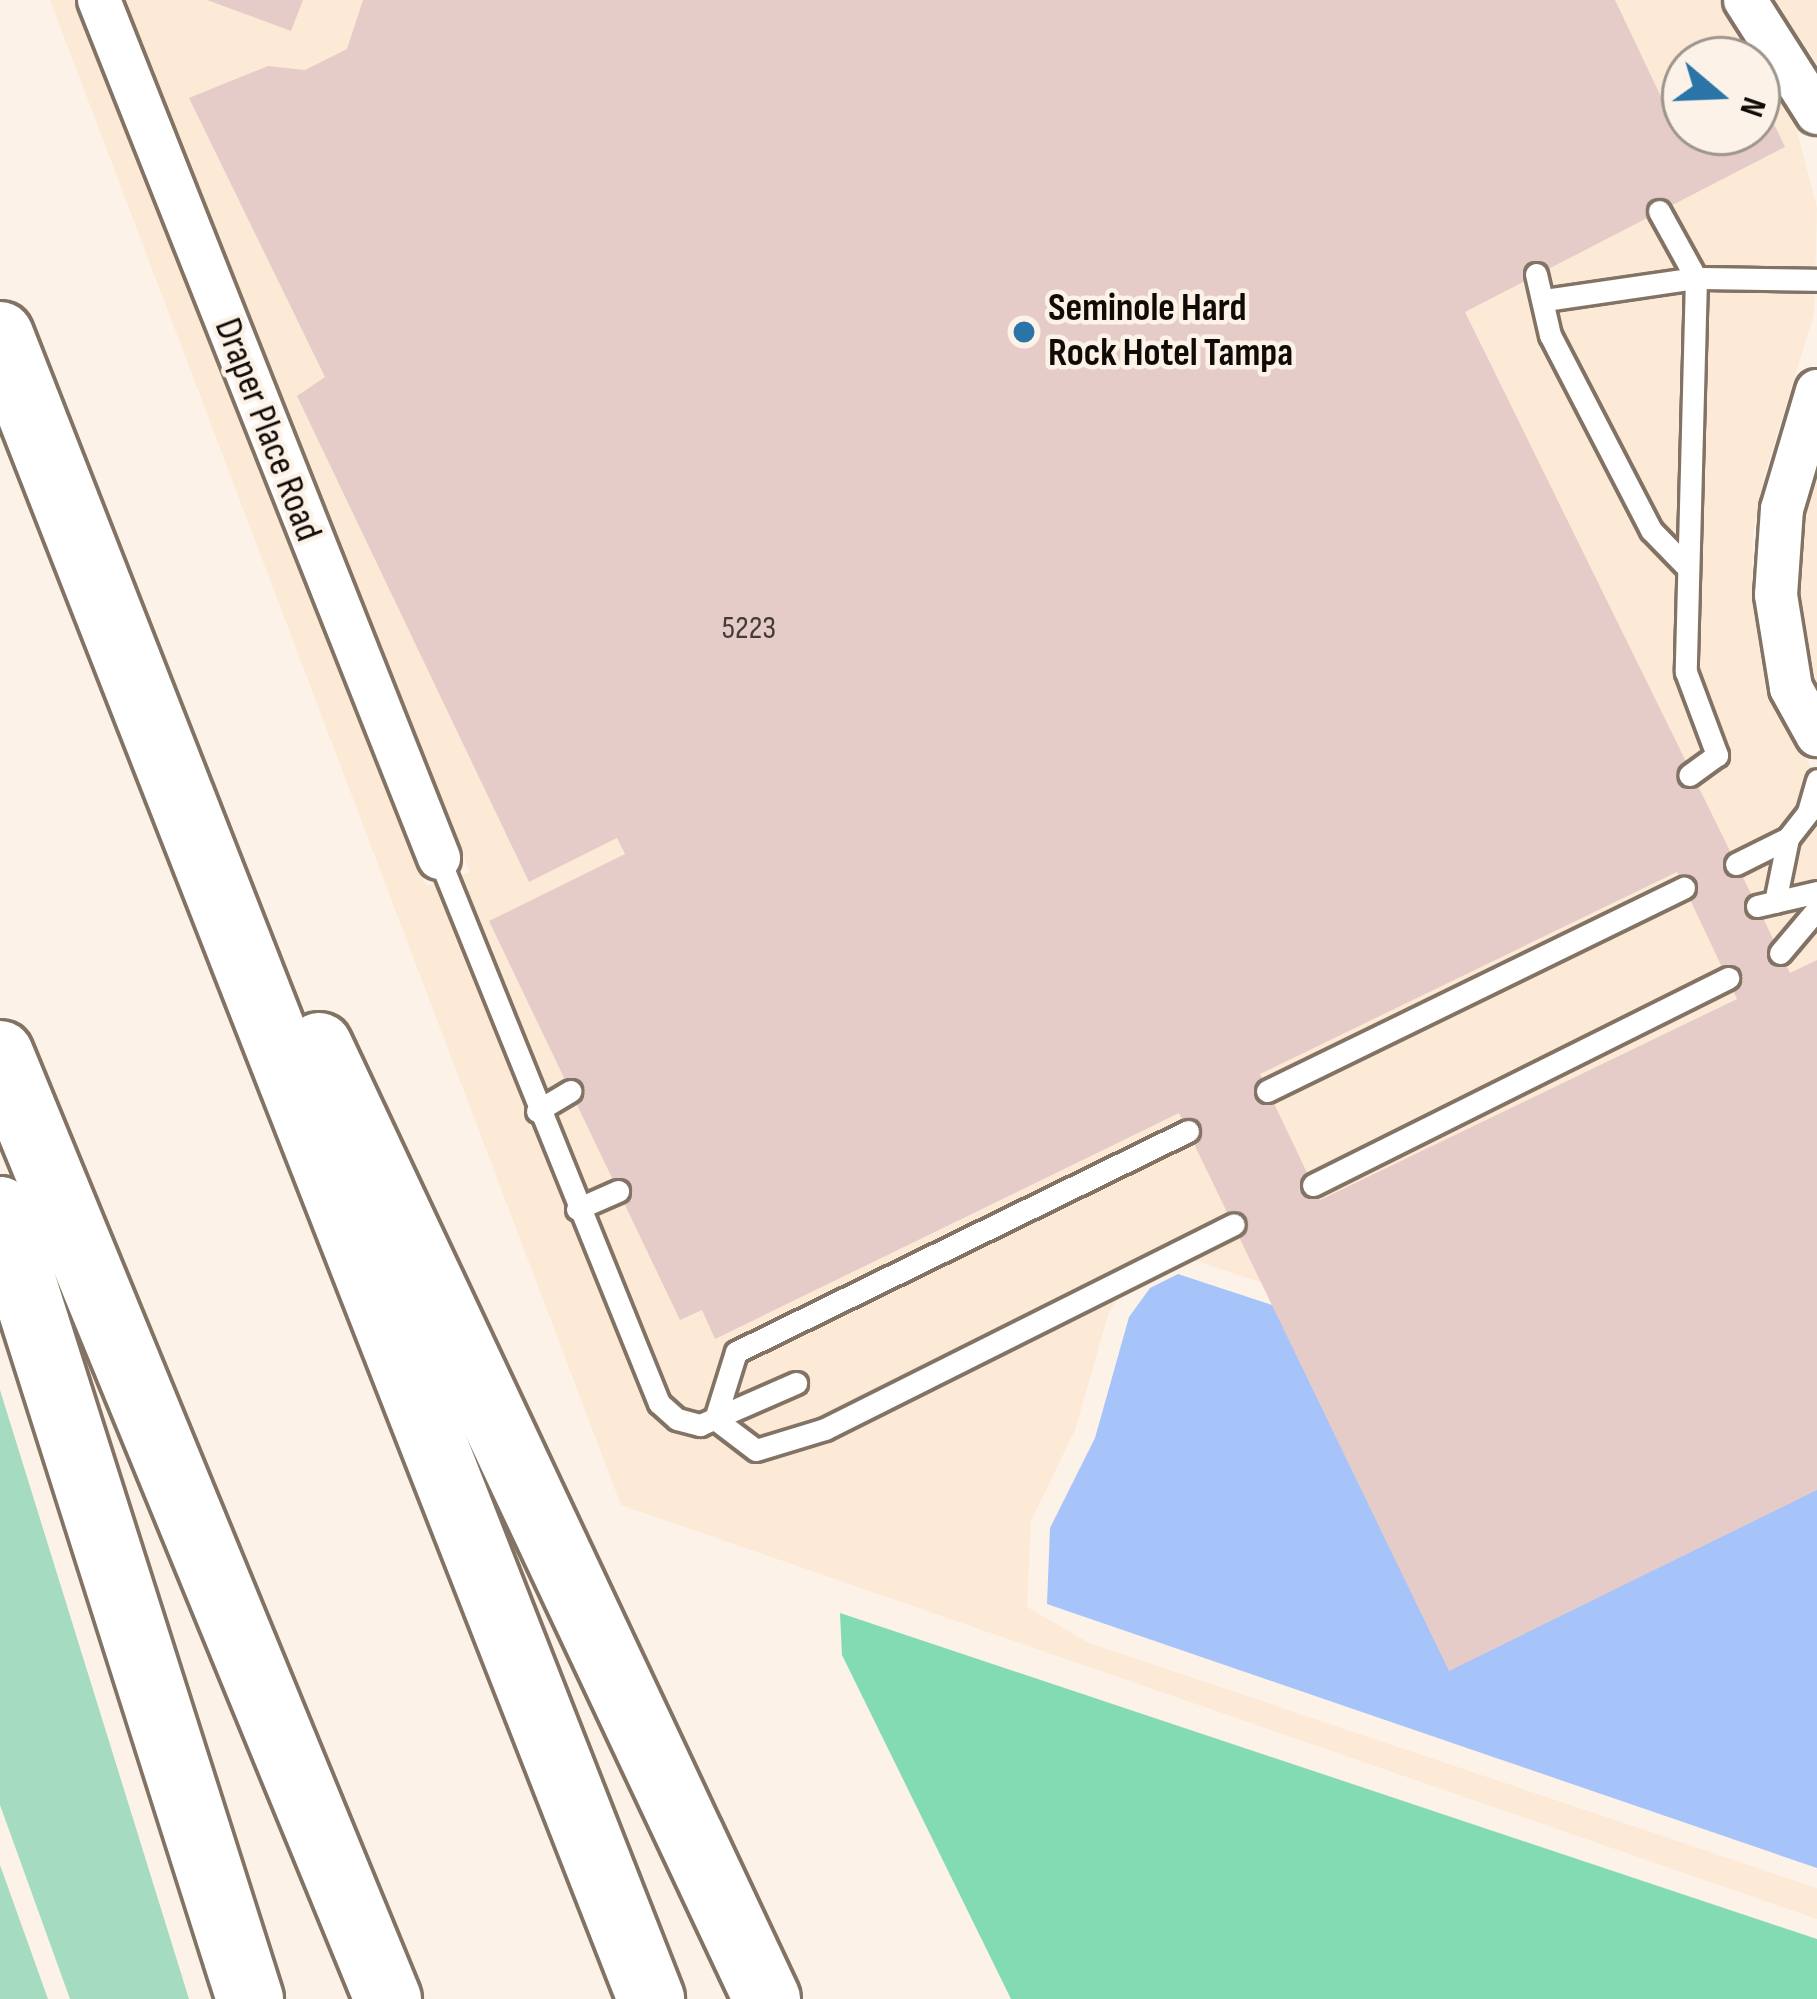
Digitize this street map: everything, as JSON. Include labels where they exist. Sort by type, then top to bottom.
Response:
[{"type":"highway","points":[[0,334],[651,1999]]},
{"type":"highway","points":[[99,591],[502,1423],[766,1999]]},
{"type":"highway","points":[[0,1054],[388,1999]]},
{"type":"highway","points":[[0,1210],[250,1999]]},
{"type":"street","name":"Draper Place Road","points":[[99,0],[440,859]]},
{"type":"street","points":[[1745,0],[1817,113]]},
{"type":"street","points":[[1817,391],[1782,509],[1776,595],[1787,674],[1817,735]]},
{"type":"lane","points":[[1659,211],[1696,278],[1697,415],[1686,566],[1686,672],[1717,755],[1689,775]]},
{"type":"lane","points":[[1536,274],[1550,335],[1651,530],[1686,566]]},
{"type":"lane","points":[[1545,300],[1696,278],[1817,280]]},
{"type":"lane","points":[[1817,780],[1808,812],[1788,838],[1766,904],[1817,892]]},
{"type":"lane","points":[[1736,864],[1788,838]]},
{"type":"lane","points":[[440,859],[537,1111],[659,1403],[677,1419],[715,1420],[796,1383]]},
{"type":"lane","points":[[1268,1091],[1684,888]]},
{"type":"lane","points":[[1780,953],[1817,909]]},
{"type":"lane","points":[[1313,1185],[1728,979]]},
{"type":"lane","points":[[537,1111],[570,1090]]},
{"type":"lane","points":[[715,1420],[736,1352],[1189,1132]]},
{"type":"lane","points":[[577,1209],[618,1191]]},
{"type":"lane","points":[[715,1420],[756,1450],[825,1429],[1234,1224]]},
{"type":"shaded area","points":[[50,0],[74,0],[426,886],[470,872],[124,0],[1719,0],[1741,36],[1661,36],[1661,156],[1781,156],[1781,99],[1794,120],[1817,208],[1814,314],[1767,467],[1753,533],[1752,594],[1769,695],[1817,777],[1817,1465],[1184,1257],[1136,1273],[1109,1312],[1075,1430],[1031,1521],[1027,1607],[1089,1643],[1817,1888],[1817,1919],[621,1505]]},
{"type":"shaded area","points":[[1773,0],[1817,0],[1817,63]]},
{"type":"shaded area","points":[[1817,472],[1817,689],[1800,596],[1801,539]]},
{"type":"green space","points":[[0,1390],[189,1999],[70,1999],[0,1805]]},
{"type":"green space","points":[[840,1613],[1817,1939],[1817,1999],[1011,1999],[842,1655]]},
{"type":"green space","points":[[0,1865],[48,1999],[0,1999]]},
{"type":"water","points":[[1178,1274],[1817,1485],[1817,1868],[1047,1604],[1050,1528],[1095,1438],[1129,1317],[1150,1288]]},
{"type":"building","points":[[207,0],[303,0],[291,31]]},
{"type":"building","points":[[363,0],[1615,0],[1661,97],[1661,156],[1768,156],[1465,312],[1790,973],[1817,960],[1817,1490],[1449,1671],[1179,1113],[715,1339],[702,1310],[680,1320],[489,921],[625,854],[617,838],[529,882],[297,396],[325,377],[189,98],[268,66],[305,70],[347,49]],"holes":[[[1677,872],[1737,999],[1320,1200],[1260,1074]]]},
{"type":"place","name":"Seminole Hard Rock Hotel Tampa","points":[[1024,332]]}]
